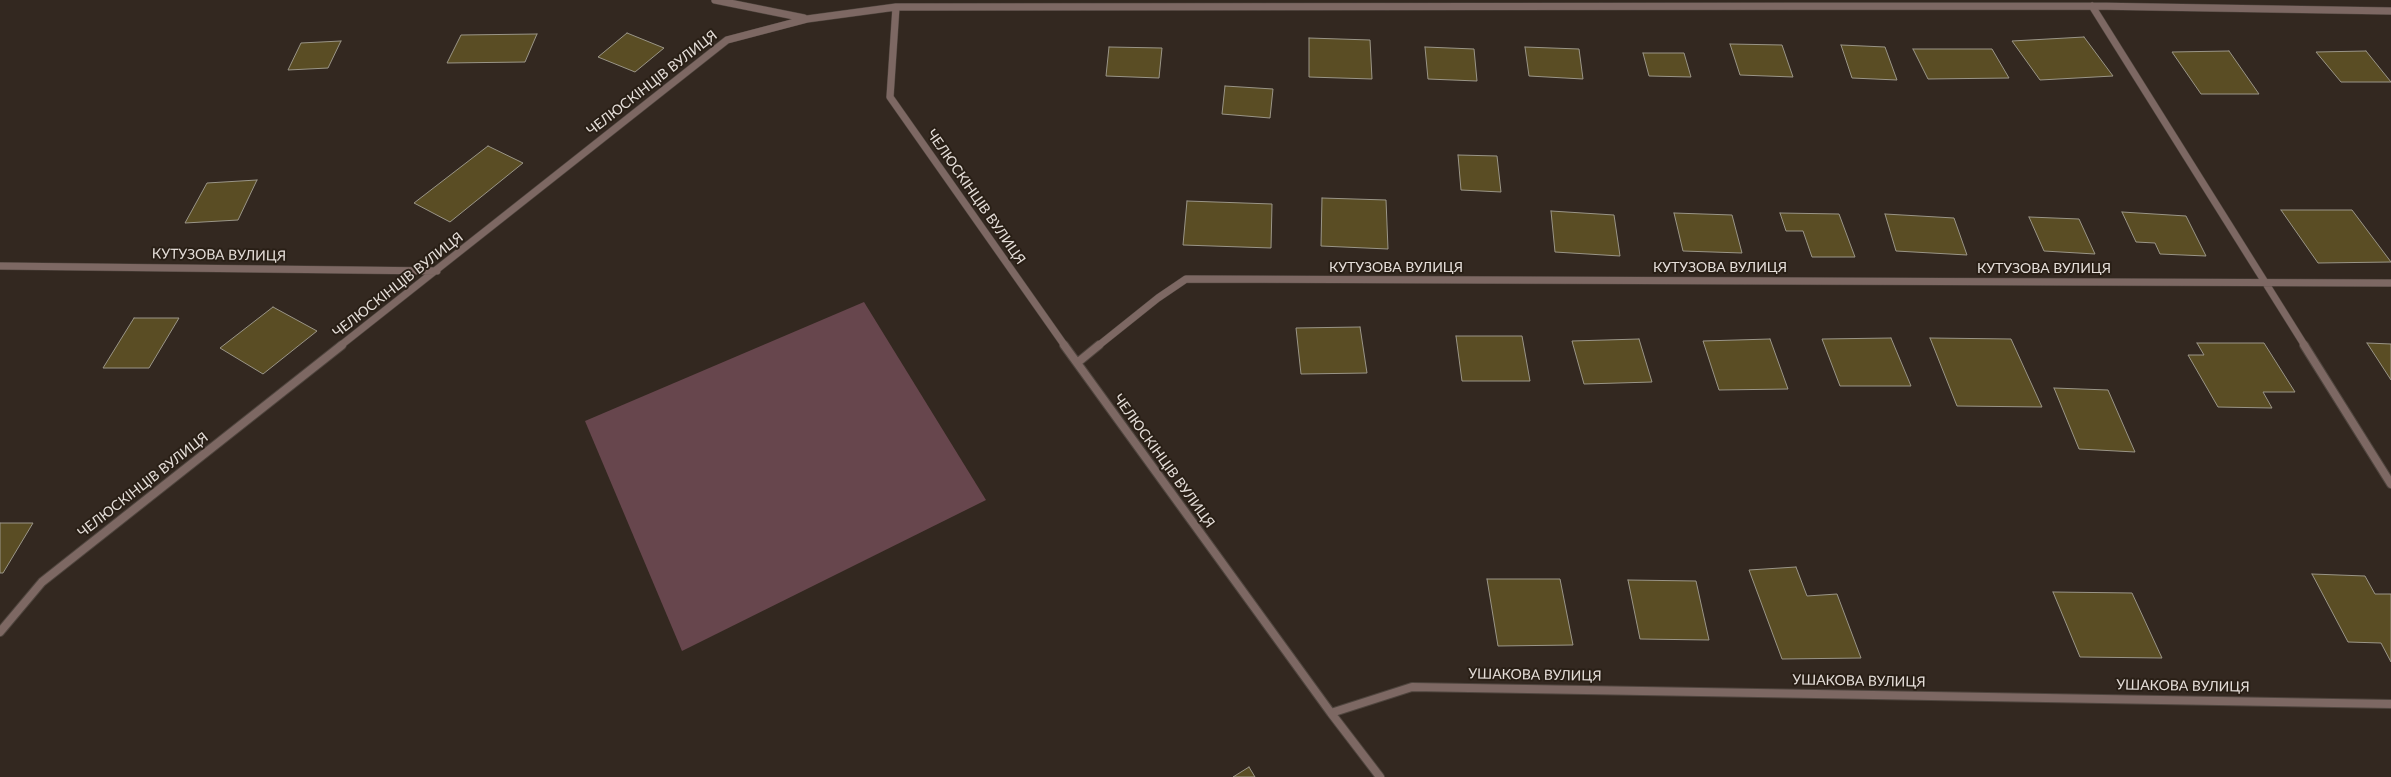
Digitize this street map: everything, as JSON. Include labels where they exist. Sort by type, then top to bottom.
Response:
[{"type":"street","points":[[715,0],[807,19]]},
{"type":"street","points":[[2092,6],[2391,484]]},
{"type":"street","points":[[896,7],[2092,6],[2391,11]]},
{"type":"street","name":"ЧЕЛЮСКІНЦІВ ВУЛИЦЯ","points":[[0,631],[42,582],[437,271],[727,40],[807,19],[896,7],[890,97],[1077,363],[1331,713],[1380,777]]},
{"type":"street","name":"КУТУЗОВА ВУЛИЦЯ","points":[[0,266],[437,271]]},
{"type":"street","name":"КУТУЗОВА ВУЛИЦЯ","points":[[1077,363],[1158,298],[1186,279],[2264,281],[2391,283]]},
{"type":"street","name":"УШАКОВА ВУЛИЦЯ","points":[[1331,713],[1412,687],[2391,704]]},
{"type":"shaded area","points":[[864,302],[986,500],[682,651],[585,421]]},
{"type":"building","points":[[627,33],[664,48],[635,72],[598,57]]},
{"type":"building","points":[[537,34],[525,62],[447,63],[461,35]]},
{"type":"building","points":[[2084,37],[2113,76],[2040,80],[2012,41]]},
{"type":"building","points":[[1309,38],[1370,40],[1372,79],[1309,77]]},
{"type":"building","points":[[341,41],[328,68],[288,70],[301,43]]},
{"type":"building","points":[[1730,44],[1782,45],[1793,77],[1740,75]]},
{"type":"building","points":[[1841,45],[1885,47],[1897,80],[1852,78]]},
{"type":"building","points":[[1109,47],[1162,48],[1159,78],[1106,76]]},
{"type":"building","points":[[1425,47],[1474,49],[1477,81],[1428,79]]},
{"type":"building","points":[[1525,47],[1579,49],[1583,79],[1529,76]]},
{"type":"building","points":[[1913,49],[1992,49],[2009,78],[1928,79]]},
{"type":"building","points":[[2229,51],[2259,94],[2201,94],[2172,52]]},
{"type":"building","points":[[2366,51],[2391,82],[2341,82],[2316,52]]},
{"type":"building","points":[[1643,53],[1684,53],[1691,77],[1649,76]]},
{"type":"building","points":[[1225,86],[1273,89],[1270,118],[1222,114]]},
{"type":"building","points":[[488,146],[523,163],[450,222],[414,203]]},
{"type":"building","points":[[1458,155],[1497,156],[1501,192],[1461,190]]},
{"type":"building","points":[[257,180],[238,220],[185,223],[207,183]]},
{"type":"building","points":[[1322,198],[1386,200],[1388,249],[1321,246]]},
{"type":"building","points":[[1187,201],[1272,204],[1271,248],[1183,245]]},
{"type":"building","points":[[2281,210],[2352,210],[2391,262],[2318,263]]},
{"type":"building","points":[[1551,211],[1614,215],[1620,256],[1555,252]]},
{"type":"building","points":[[2122,212],[2186,216],[2206,256],[2160,254],[2155,243],[2136,242]]},
{"type":"building","points":[[1674,213],[1732,215],[1742,253],[1683,251]]},
{"type":"building","points":[[1780,213],[1839,214],[1855,257],[1812,257],[1803,231],[1786,231]]},
{"type":"building","points":[[1885,214],[1954,218],[1967,255],[1896,251]]},
{"type":"building","points":[[2029,217],[2079,219],[2095,254],[2044,251]]},
{"type":"building","points":[[273,307],[317,331],[263,374],[220,348]]},
{"type":"building","points":[[134,318],[179,318],[149,368],[103,368]]},
{"type":"building","points":[[1360,327],[1367,373],[1301,374],[1296,328]]},
{"type":"building","points":[[1456,336],[1522,336],[1530,381],[1462,381]]},
{"type":"building","points":[[1891,338],[1911,386],[1840,386],[1822,339]]},
{"type":"building","points":[[1930,338],[2011,339],[2042,407],[1957,406]]},
{"type":"building","points":[[1639,339],[1652,382],[1584,384],[1572,341]]},
{"type":"building","points":[[1770,339],[1788,389],[1719,390],[1703,341]]},
{"type":"building","points":[[2197,343],[2264,343],[2295,392],[2263,392],[2272,408],[2218,407],[2188,355],[2204,355]]},
{"type":"building","points":[[2367,343],[2391,344],[2391,380]]},
{"type":"building","points":[[2054,388],[2108,390],[2135,452],[2079,449]]},
{"type":"building","points":[[0,523],[33,523],[3,573],[0,573]]},
{"type":"building","points":[[1796,567],[1807,596],[1837,594],[1861,658],[1782,659],[1749,570]]},
{"type":"building","points":[[2312,574],[2365,576],[2375,594],[2391,594],[2391,662],[2381,643],[2348,642]]},
{"type":"building","points":[[1487,579],[1560,579],[1573,645],[1498,646]]},
{"type":"building","points":[[1628,580],[1696,581],[1709,640],[1640,639]]},
{"type":"building","points":[[2053,592],[2132,593],[2162,658],[2080,657]]},
{"type":"building","points":[[1249,767],[1255,777],[1233,777]]}]
